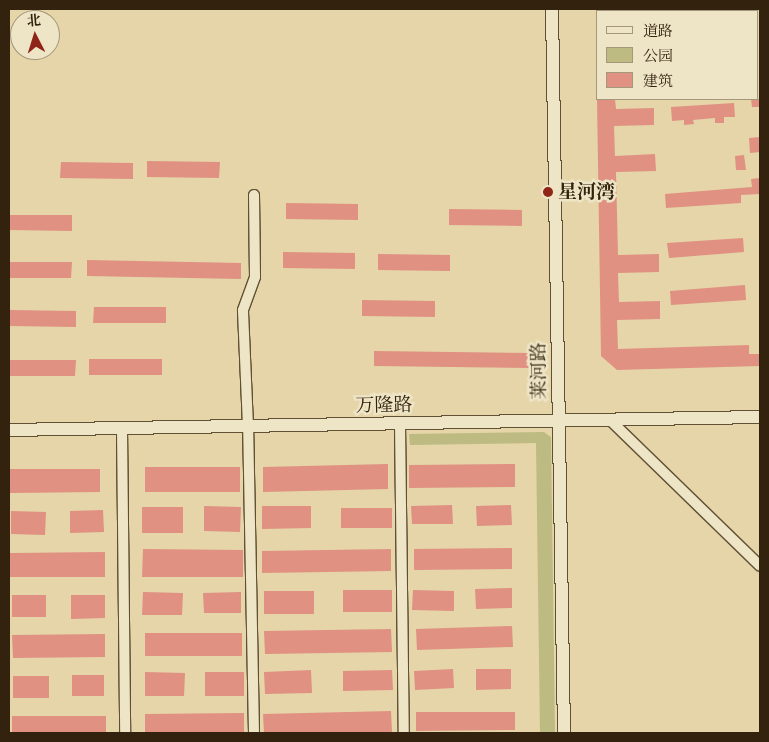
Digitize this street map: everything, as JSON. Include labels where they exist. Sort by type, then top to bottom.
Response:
[{"type":"street","name":"莱河路","points":[[552,9],[564,733]]},
{"type":"street","points":[[254,195],[255,276],[243,310],[248,426],[254,733]]},
{"type":"street","name":"万隆路","points":[[9,430],[760,417]]},
{"type":"street","points":[[610,420],[760,566]]},
{"type":"street","points":[[400,424],[404,733]]},
{"type":"street","points":[[122,428],[126,733]]},
{"type":"green space","points":[[544,432],[551,437],[555,733],[540,733],[536,443],[410,445],[409,434]]},
{"type":"building","points":[[760,99],[760,107],[752,107],[751,100]]},
{"type":"building","points":[[597,100],[615,100],[616,109],[654,108],[654,125],[614,126],[615,156],[655,154],[656,171],[616,172],[618,255],[659,254],[659,272],[618,273],[619,302],[660,301],[660,319],[617,320],[618,349],[749,345],[749,354],[760,354],[760,366],[617,370],[601,356]]},
{"type":"building","points":[[734,103],[735,117],[724,117],[724,123],[715,123],[715,118],[693,120],[694,124],[684,125],[684,120],[672,121],[671,107]]},
{"type":"building","points":[[760,137],[760,152],[750,153],[749,138]]},
{"type":"building","points":[[744,155],[746,170],[736,170],[735,156]]},
{"type":"building","points":[[147,161],[220,162],[219,178],[147,177]]},
{"type":"building","points":[[61,162],[133,163],[133,179],[60,178]]},
{"type":"building","points":[[760,178],[760,194],[741,195],[741,203],[666,208],[665,194],[752,187],[751,179]]},
{"type":"building","points":[[286,203],[358,204],[358,220],[286,219]]},
{"type":"building","points":[[449,209],[522,210],[522,226],[449,225]]},
{"type":"building","points":[[9,215],[72,215],[72,231],[9,230]]},
{"type":"building","points":[[743,238],[744,252],[669,258],[667,243]]},
{"type":"building","points":[[283,252],[355,253],[355,269],[283,268]]},
{"type":"building","points":[[378,254],[450,255],[450,271],[378,270]]},
{"type":"building","points":[[87,260],[241,263],[241,279],[87,276]]},
{"type":"building","points":[[9,262],[72,262],[71,278],[9,278]]},
{"type":"building","points":[[745,285],[746,300],[671,305],[670,291]]},
{"type":"building","points":[[362,300],[435,301],[435,317],[362,316]]},
{"type":"building","points":[[94,307],[166,307],[166,323],[93,323]]},
{"type":"building","points":[[9,310],[76,311],[76,327],[9,326]]},
{"type":"building","points":[[374,351],[531,353],[530,368],[374,366]]},
{"type":"building","points":[[89,359],[162,359],[162,375],[89,375]]},
{"type":"building","points":[[9,360],[76,360],[75,376],[9,376]]},
{"type":"building","points":[[388,464],[388,489],[263,492],[263,467]]},
{"type":"building","points":[[515,464],[515,487],[409,488],[409,465]]},
{"type":"building","points":[[145,467],[240,467],[240,492],[145,492]]},
{"type":"building","points":[[10,469],[100,469],[100,492],[10,493]]},
{"type":"building","points":[[452,505],[453,524],[412,524],[411,506]]},
{"type":"building","points":[[511,505],[512,525],[477,526],[476,506]]},
{"type":"building","points":[[204,506],[241,507],[240,532],[204,531]]},
{"type":"building","points":[[262,506],[311,506],[311,528],[262,529]]},
{"type":"building","points":[[142,507],[183,507],[183,533],[142,533]]},
{"type":"building","points":[[341,508],[392,508],[392,528],[341,528]]},
{"type":"building","points":[[103,510],[104,532],[70,533],[70,511]]},
{"type":"building","points":[[11,511],[46,512],[45,535],[11,534]]},
{"type":"building","points":[[512,548],[512,569],[414,570],[414,549]]},
{"type":"building","points":[[143,549],[243,550],[243,577],[142,577]]},
{"type":"building","points":[[391,549],[391,571],[262,573],[262,551]]},
{"type":"building","points":[[105,552],[105,577],[10,577],[10,553]]},
{"type":"building","points":[[512,588],[512,608],[476,609],[475,589]]},
{"type":"building","points":[[343,590],[392,590],[392,612],[343,612]]},
{"type":"building","points":[[413,590],[454,591],[454,611],[412,610]]},
{"type":"building","points":[[264,591],[314,591],[314,614],[264,614]]},
{"type":"building","points":[[143,592],[183,593],[182,615],[142,615]]},
{"type":"building","points":[[241,592],[241,613],[204,613],[203,593]]},
{"type":"building","points":[[12,595],[46,595],[46,617],[12,617]]},
{"type":"building","points":[[71,595],[105,595],[105,618],[71,619]]},
{"type":"building","points":[[512,626],[513,647],[417,650],[416,629]]},
{"type":"building","points":[[391,629],[392,652],[265,654],[264,631]]},
{"type":"building","points":[[145,633],[242,633],[242,656],[145,656]]},
{"type":"building","points":[[105,634],[105,657],[13,658],[12,635]]},
{"type":"building","points":[[453,669],[454,688],[415,690],[414,671]]},
{"type":"building","points":[[476,669],[511,669],[511,689],[476,690]]},
{"type":"building","points":[[311,670],[312,693],[265,694],[264,672]]},
{"type":"building","points":[[392,670],[393,690],[343,691],[343,671]]},
{"type":"building","points":[[145,672],[185,673],[184,696],[145,696]]},
{"type":"building","points":[[205,672],[244,672],[244,696],[205,696]]},
{"type":"building","points":[[72,675],[104,675],[104,696],[72,696]]},
{"type":"building","points":[[13,676],[49,676],[49,698],[13,698]]},
{"type":"building","points":[[391,711],[392,732],[264,733],[263,714]]},
{"type":"building","points":[[416,712],[515,712],[515,730],[416,731]]},
{"type":"building","points":[[244,713],[244,733],[145,733],[145,714]]},
{"type":"building","points":[[12,716],[106,716],[106,733],[12,733]]},
{"type":"place","name":"星河湾","points":[[548,192]]}]
